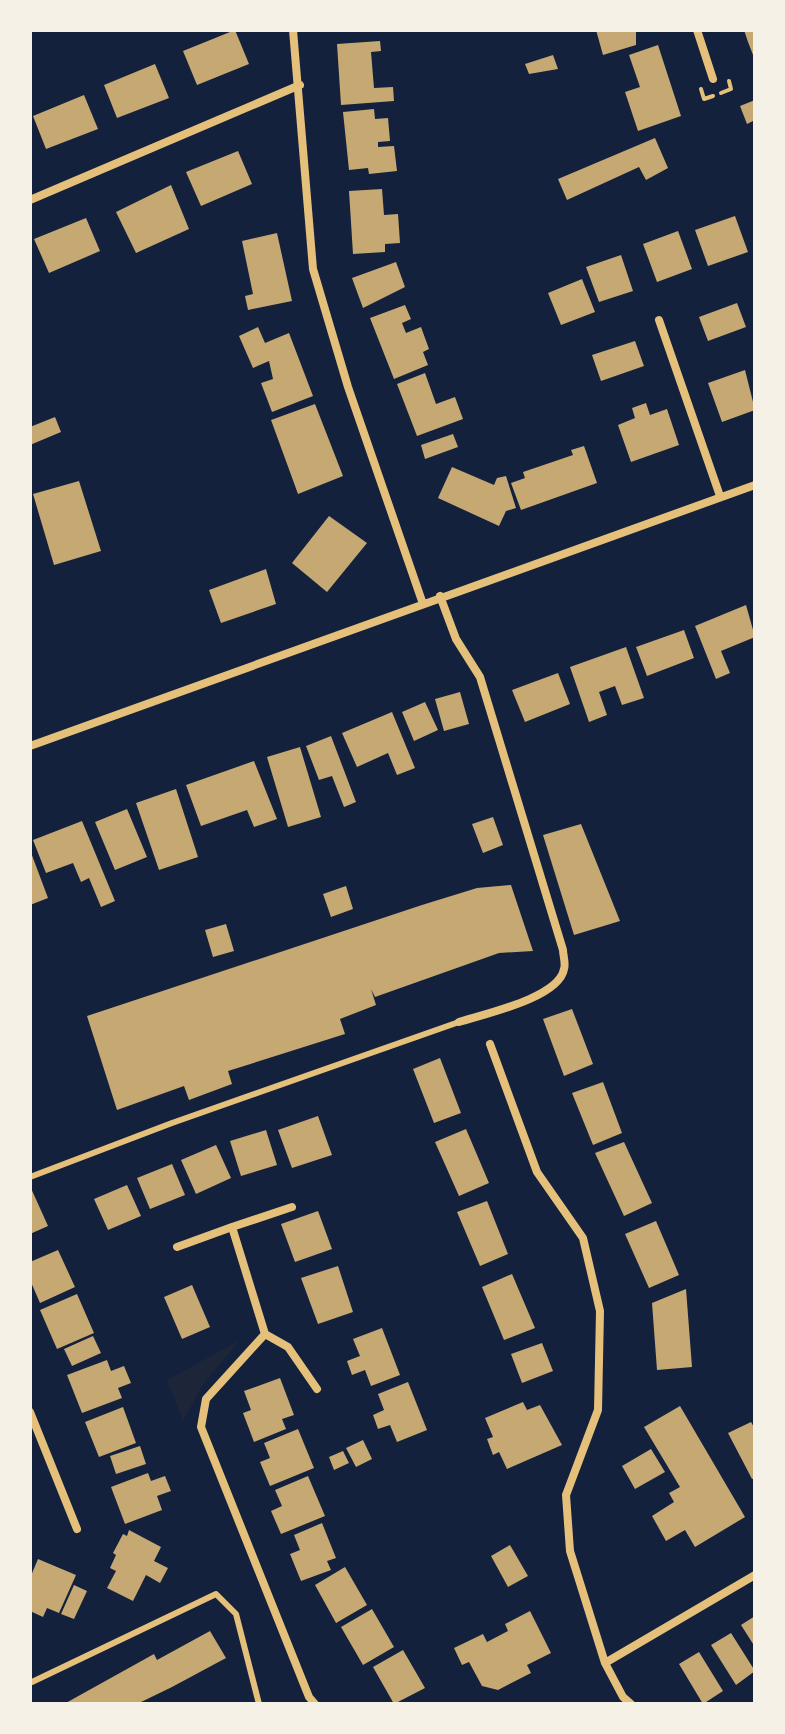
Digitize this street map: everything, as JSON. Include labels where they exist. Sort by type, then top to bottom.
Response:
[{"type":"street","points":[[293,30],[300,85],[308,239],[313,269],[348,387],[423,604]]},
{"type":"street","points":[[697,30],[713,79]]},
{"type":"street","points":[[30,200],[300,85]]},
{"type":"street","points":[[659,320],[720,496]]},
{"type":"street","points":[[30,746],[755,485]]},
{"type":"street","points":[[440,596],[456,639],[480,677],[563,950],[565,969],[557,984],[544,993],[459,1022]]},
{"type":"street","points":[[490,1044],[537,1172],[583,1238],[600,1311],[598,1410],[566,1495],[570,1551],[605,1663],[623,1697],[631,1704]]},
{"type":"street","points":[[177,1247],[292,1207]]},
{"type":"street","points":[[232,1227],[265,1334],[288,1347],[317,1389]]},
{"type":"street","points":[[265,1334],[206,1399],[201,1427],[309,1697],[315,1704]]},
{"type":"street","points":[[30,1412],[77,1529]]},
{"type":"street","points":[[605,1663],[755,1575]]},
{"type":"lane","points":[[30,1177],[172,1123],[459,1022]]},
{"type":"lane","points":[[32,1682],[216,1594],[236,1614],[259,1704]]},
{"type":"shaded area","points":[[240,1340],[204,1383],[183,1421],[167,1380]]},
{"type":"building","points":[[235,30],[249,64],[197,85],[183,51]]},
{"type":"building","points":[[596,30],[636,30],[636,45],[603,55]]},
{"type":"building","points":[[744,30],[755,30],[755,60],[748,42]]},
{"type":"building","points":[[380,41],[381,51],[371,52],[374,88],[393,87],[394,101],[341,105],[337,44]]},
{"type":"building","points":[[658,45],[681,116],[638,131],[625,92],[640,87],[629,55]]},
{"type":"building","points":[[553,55],[558,69],[529,74],[525,64]]},
{"type":"building","points":[[155,64],[169,98],[117,118],[104,85]]},
{"type":"building","points":[[84,95],[98,129],[46,149],[33,116]]},
{"type":"building","points":[[755,100],[755,120],[747,124],[740,106]]},
{"type":"building","points":[[374,109],[375,119],[388,118],[390,141],[378,142],[378,147],[394,146],[397,171],[369,174],[368,168],[349,170],[343,112]]},
{"type":"building","points":[[655,138],[668,168],[646,180],[639,167],[567,200],[558,179]]},
{"type":"building","points":[[238,151],[252,184],[201,206],[186,172]]},
{"type":"building","points":[[171,185],[189,229],[136,253],[116,212]]},
{"type":"building","points":[[382,189],[384,215],[398,214],[400,243],[385,244],[385,252],[353,254],[349,191]]},
{"type":"building","points":[[735,216],[748,252],[708,266],[695,230]]},
{"type":"building","points":[[86,218],[100,251],[49,273],[34,239]]},
{"type":"building","points":[[678,231],[692,269],[657,282],[643,244]]},
{"type":"building","points":[[277,233],[292,301],[248,310],[245,296],[253,294],[242,241]]},
{"type":"building","points":[[621,255],[633,291],[599,302],[586,267]]},
{"type":"building","points":[[396,262],[405,287],[363,308],[352,278]]},
{"type":"building","points":[[582,279],[595,312],[561,325],[548,293]]},
{"type":"building","points":[[737,303],[746,327],[708,341],[699,317]]},
{"type":"building","points":[[405,305],[411,319],[402,323],[406,333],[421,327],[429,349],[423,352],[428,365],[394,379],[370,318]]},
{"type":"building","points":[[258,327],[265,343],[289,333],[313,396],[272,412],[261,383],[273,379],[269,361],[253,368],[239,336]]},
{"type":"building","points":[[635,341],[644,366],[601,381],[592,355]]},
{"type":"building","points":[[745,370],[755,410],[722,422],[708,383]]},
{"type":"building","points":[[425,373],[436,404],[455,397],[463,419],[417,436],[397,384]]},
{"type":"building","points":[[646,403],[650,415],[667,409],[679,445],[631,462],[618,425],[635,418],[632,408]]},
{"type":"building","points":[[315,404],[343,476],[298,494],[271,420]]},
{"type":"building","points":[[55,417],[61,432],[30,445],[30,427]]},
{"type":"building","points":[[453,434],[458,447],[425,459],[421,445]]},
{"type":"building","points":[[584,446],[597,483],[521,510],[511,483],[525,478],[523,472],[573,455],[571,450]]},
{"type":"building","points":[[452,467],[494,485],[497,478],[506,476],[516,508],[506,511],[499,526],[438,498]]},
{"type":"building","points":[[79,481],[101,551],[54,565],[33,494]]},
{"type":"building","points":[[329,516],[367,543],[327,592],[292,563]]},
{"type":"building","points":[[266,569],[276,604],[221,623],[209,590]]},
{"type":"building","points":[[746,605],[755,637],[721,651],[730,673],[716,679],[695,626]]},
{"type":"building","points":[[684,630],[694,658],[647,676],[636,647]]},
{"type":"building","points":[[626,647],[644,698],[622,705],[615,686],[599,692],[607,715],[589,722],[570,667]]},
{"type":"building","points":[[558,673],[570,704],[525,722],[512,690]]},
{"type":"building","points":[[460,692],[469,724],[444,731],[435,699]]},
{"type":"building","points":[[425,702],[438,730],[414,741],[402,712]]},
{"type":"building","points":[[392,712],[415,768],[397,775],[388,753],[357,767],[342,733]]},
{"type":"building","points":[[331,736],[356,802],[344,807],[332,776],[319,780],[306,746]]},
{"type":"building","points":[[300,747],[321,817],[288,827],[267,757]]},
{"type":"building","points":[[254,761],[277,819],[254,827],[247,810],[201,826],[186,785]]},
{"type":"building","points":[[176,789],[198,857],[159,870],[136,803]]},
{"type":"building","points":[[127,809],[147,857],[115,870],[95,822]]},
{"type":"building","points":[[493,817],[503,845],[483,853],[472,824]]},
{"type":"building","points":[[82,821],[115,901],[101,907],[89,878],[81,882],[73,863],[46,873],[33,840]]},
{"type":"building","points":[[581,824],[620,921],[574,935],[543,835]]},
{"type":"building","points":[[30,850],[48,898],[30,905]]},
{"type":"building","points":[[511,885],[533,951],[499,953],[375,997],[371,989],[376,1005],[340,1019],[345,1034],[228,1071],[232,1084],[189,1100],[184,1086],[117,1110],[87,1016],[477,888]]},
{"type":"building","points":[[346,886],[353,909],[331,917],[323,894]]},
{"type":"building","points":[[226,924],[234,951],[213,957],[205,930]]},
{"type":"building","points":[[572,1009],[593,1064],[564,1076],[543,1019]]},
{"type":"building","points":[[440,1058],[461,1113],[434,1123],[413,1069]]},
{"type":"building","points":[[603,1082],[622,1133],[593,1145],[572,1093]]},
{"type":"building","points":[[318,1116],[332,1155],[292,1168],[278,1130]]},
{"type":"building","points":[[466,1129],[489,1183],[459,1196],[435,1142]]},
{"type":"building","points":[[266,1130],[277,1165],[241,1176],[230,1141]]},
{"type":"building","points":[[624,1142],[652,1203],[624,1216],[595,1153]]},
{"type":"building","points":[[216,1145],[231,1178],[196,1194],[181,1160]]},
{"type":"building","points":[[172,1164],[185,1195],[150,1209],[137,1178]]},
{"type":"building","points":[[127,1185],[141,1216],[108,1230],[94,1199]]},
{"type":"building","points":[[30,1186],[48,1226],[30,1234]]},
{"type":"building","points":[[487,1201],[508,1254],[480,1266],[457,1212]]},
{"type":"building","points":[[318,1211],[332,1249],[295,1262],[281,1224]]},
{"type":"building","points":[[656,1221],[679,1275],[649,1288],[625,1234]]},
{"type":"building","points":[[58,1250],[75,1287],[40,1303],[30,1280],[30,1262]]},
{"type":"building","points":[[338,1266],[353,1312],[318,1324],[301,1278]]},
{"type":"building","points":[[512,1274],[535,1328],[504,1340],[482,1287]]},
{"type":"building","points":[[192,1285],[210,1327],[182,1339],[164,1297]]},
{"type":"building","points":[[686,1289],[692,1367],[657,1370],[652,1303]]},
{"type":"building","points":[[77,1294],[94,1333],[57,1349],[40,1310]]},
{"type":"building","points":[[382,1328],[400,1375],[371,1386],[365,1370],[352,1375],[347,1361],[360,1356],[353,1339]]},
{"type":"building","points":[[93,1336],[101,1353],[72,1366],[64,1349]]},
{"type":"building","points":[[542,1343],[553,1371],[522,1383],[511,1354]]},
{"type":"building","points":[[107,1360],[111,1371],[124,1366],[131,1383],[118,1388],[122,1398],[82,1413],[67,1375]]},
{"type":"building","points":[[280,1378],[294,1415],[282,1419],[286,1429],[254,1442],[243,1413],[251,1410],[244,1391]]},
{"type":"building","points":[[408,1382],[427,1430],[397,1442],[390,1425],[378,1429],[373,1415],[384,1410],[378,1394]]},
{"type":"building","points":[[523,1402],[527,1410],[540,1405],[562,1445],[507,1469],[499,1452],[493,1455],[487,1439],[493,1437],[485,1418]]},
{"type":"building","points":[[680,1406],[745,1517],[695,1547],[685,1530],[666,1541],[652,1516],[674,1502],[669,1493],[680,1487],[644,1427]]},
{"type":"building","points":[[123,1407],[136,1443],[99,1457],[85,1422]]},
{"type":"building","points":[[751,1422],[755,1429],[755,1478],[752,1479],[728,1433]]},
{"type":"building","points":[[298,1429],[314,1468],[270,1486],[260,1462],[270,1458],[264,1443]]},
{"type":"building","points":[[363,1440],[372,1459],[356,1467],[346,1448]]},
{"type":"building","points":[[140,1446],[146,1464],[116,1474],[110,1456]]},
{"type":"building","points":[[651,1449],[665,1472],[635,1489],[622,1466]]},
{"type":"building","points":[[343,1451],[349,1463],[334,1470],[329,1457]]},
{"type":"building","points":[[148,1473],[151,1481],[165,1476],[171,1491],[157,1496],[162,1510],[125,1524],[111,1487]]},
{"type":"building","points":[[308,1476],[325,1516],[281,1534],[271,1511],[282,1506],[275,1490]]},
{"type":"building","points":[[322,1523],[336,1558],[327,1561],[331,1570],[301,1581],[290,1554],[300,1550],[294,1535]]},
{"type":"building","points":[[129,1530],[161,1547],[154,1561],[168,1568],[160,1583],[146,1575],[133,1601],[107,1588],[116,1571],[110,1568],[116,1555],[113,1553],[123,1534],[127,1536]]},
{"type":"building","points":[[510,1545],[528,1576],[508,1587],[491,1556]]},
{"type":"building","points":[[38,1559],[76,1575],[59,1613],[47,1608],[43,1617],[30,1611],[30,1578]]},
{"type":"building","points":[[345,1567],[367,1605],[336,1623],[315,1585]]},
{"type":"building","points":[[74,1585],[87,1591],[74,1619],[61,1614]]},
{"type":"building","points":[[372,1609],[394,1647],[363,1665],[341,1627]]},
{"type":"building","points":[[530,1611],[551,1653],[527,1665],[531,1673],[498,1690],[482,1686],[469,1662],[462,1665],[454,1648],[483,1634],[487,1642],[508,1631],[505,1624]]},
{"type":"building","points":[[755,1616],[755,1647],[741,1625]]},
{"type":"building","points":[[210,1631],[226,1658],[172,1687],[137,1704],[64,1704],[154,1654],[157,1660]]},
{"type":"building","points":[[731,1633],[755,1671],[736,1685],[711,1645]]},
{"type":"building","points":[[403,1650],[425,1688],[394,1704],[373,1667]]},
{"type":"building","points":[[699,1652],[723,1691],[703,1704],[679,1664]]}]
